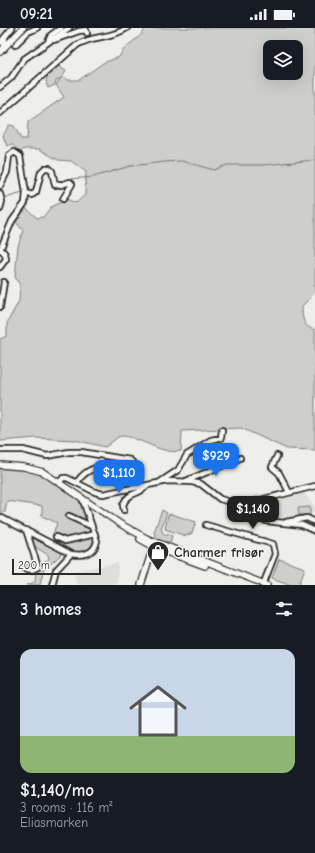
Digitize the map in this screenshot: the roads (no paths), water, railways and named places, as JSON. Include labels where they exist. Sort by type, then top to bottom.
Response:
[{"type":"main road","points":[[2,51],[23,28]]},
{"type":"main road","points":[[0,465],[24,467],[43,472],[156,546],[258,585]]},
{"type":"main road","points":[[141,585],[156,546]]},
{"type":"main road","points":[[156,546],[265,585]]},
{"type":"street","points":[[0,43],[12,28]]},
{"type":"street","points":[[15,45],[28,32],[37,28]]},
{"type":"street","points":[[48,42],[49,37],[61,28]]},
{"type":"street","points":[[0,87],[11,78],[24,58],[69,28]]},
{"type":"street","points":[[0,113],[77,45],[90,39],[116,34],[127,28]]},
{"type":"street","points":[[48,42],[80,31],[86,30],[87,33]]},
{"type":"street","points":[[2,51],[5,37]]},
{"type":"street","points":[[0,186],[7,172],[9,156],[16,152],[20,156],[26,193],[25,203],[12,221],[1,250],[6,257],[4,264],[0,267]]},
{"type":"street","points":[[26,193],[32,194],[36,192],[42,170],[48,166],[53,174],[55,185],[71,182],[72,186],[65,197]]},
{"type":"street","points":[[0,194],[2,201],[0,210]]},
{"type":"street","points":[[0,307],[4,282]]},
{"type":"street","points":[[159,483],[178,470],[187,455],[212,440],[221,438],[222,430]]},
{"type":"street","points":[[0,450],[23,450],[47,456],[69,452],[81,452],[130,460],[133,463],[133,468],[130,469],[92,468],[85,472],[77,482]]},
{"type":"street","points":[[277,456],[272,467],[279,473],[289,492]]},
{"type":"street","points":[[185,481],[240,458]]},
{"type":"street","points":[[59,483],[65,478],[77,482],[95,492],[103,494],[159,483],[185,481],[201,484],[220,499],[244,506],[266,521],[306,526],[315,531]]},
{"type":"street","points":[[124,510],[123,505],[126,498],[144,489],[146,486]]},
{"type":"street","points":[[244,506],[289,492],[315,486]]},
{"type":"street","points":[[0,517],[71,554],[83,555],[92,551],[97,541],[82,498]]},
{"type":"street","points":[[69,516],[91,526]]},
{"type":"street","points":[[283,523],[303,518],[315,522]]},
{"type":"street","points":[[206,525],[273,544],[275,554],[265,585]]},
{"type":"street","points":[[24,568],[32,570],[38,567],[26,530]]},
{"type":"street","points":[[56,536],[66,541],[94,534]]},
{"type":"street","points":[[52,585],[56,570],[71,554]]},
{"type":"waterway","points":[[66,181],[70,179],[93,177],[130,166],[165,162],[182,161],[214,170],[227,165],[263,165],[315,160]]},
{"type":"waterway","points":[[28,192],[34,190]]},
{"type":"waterway","points":[[5,198],[23,193]]},
{"type":"place","name":"Charmer frisør","points":[[158,572]]}]
